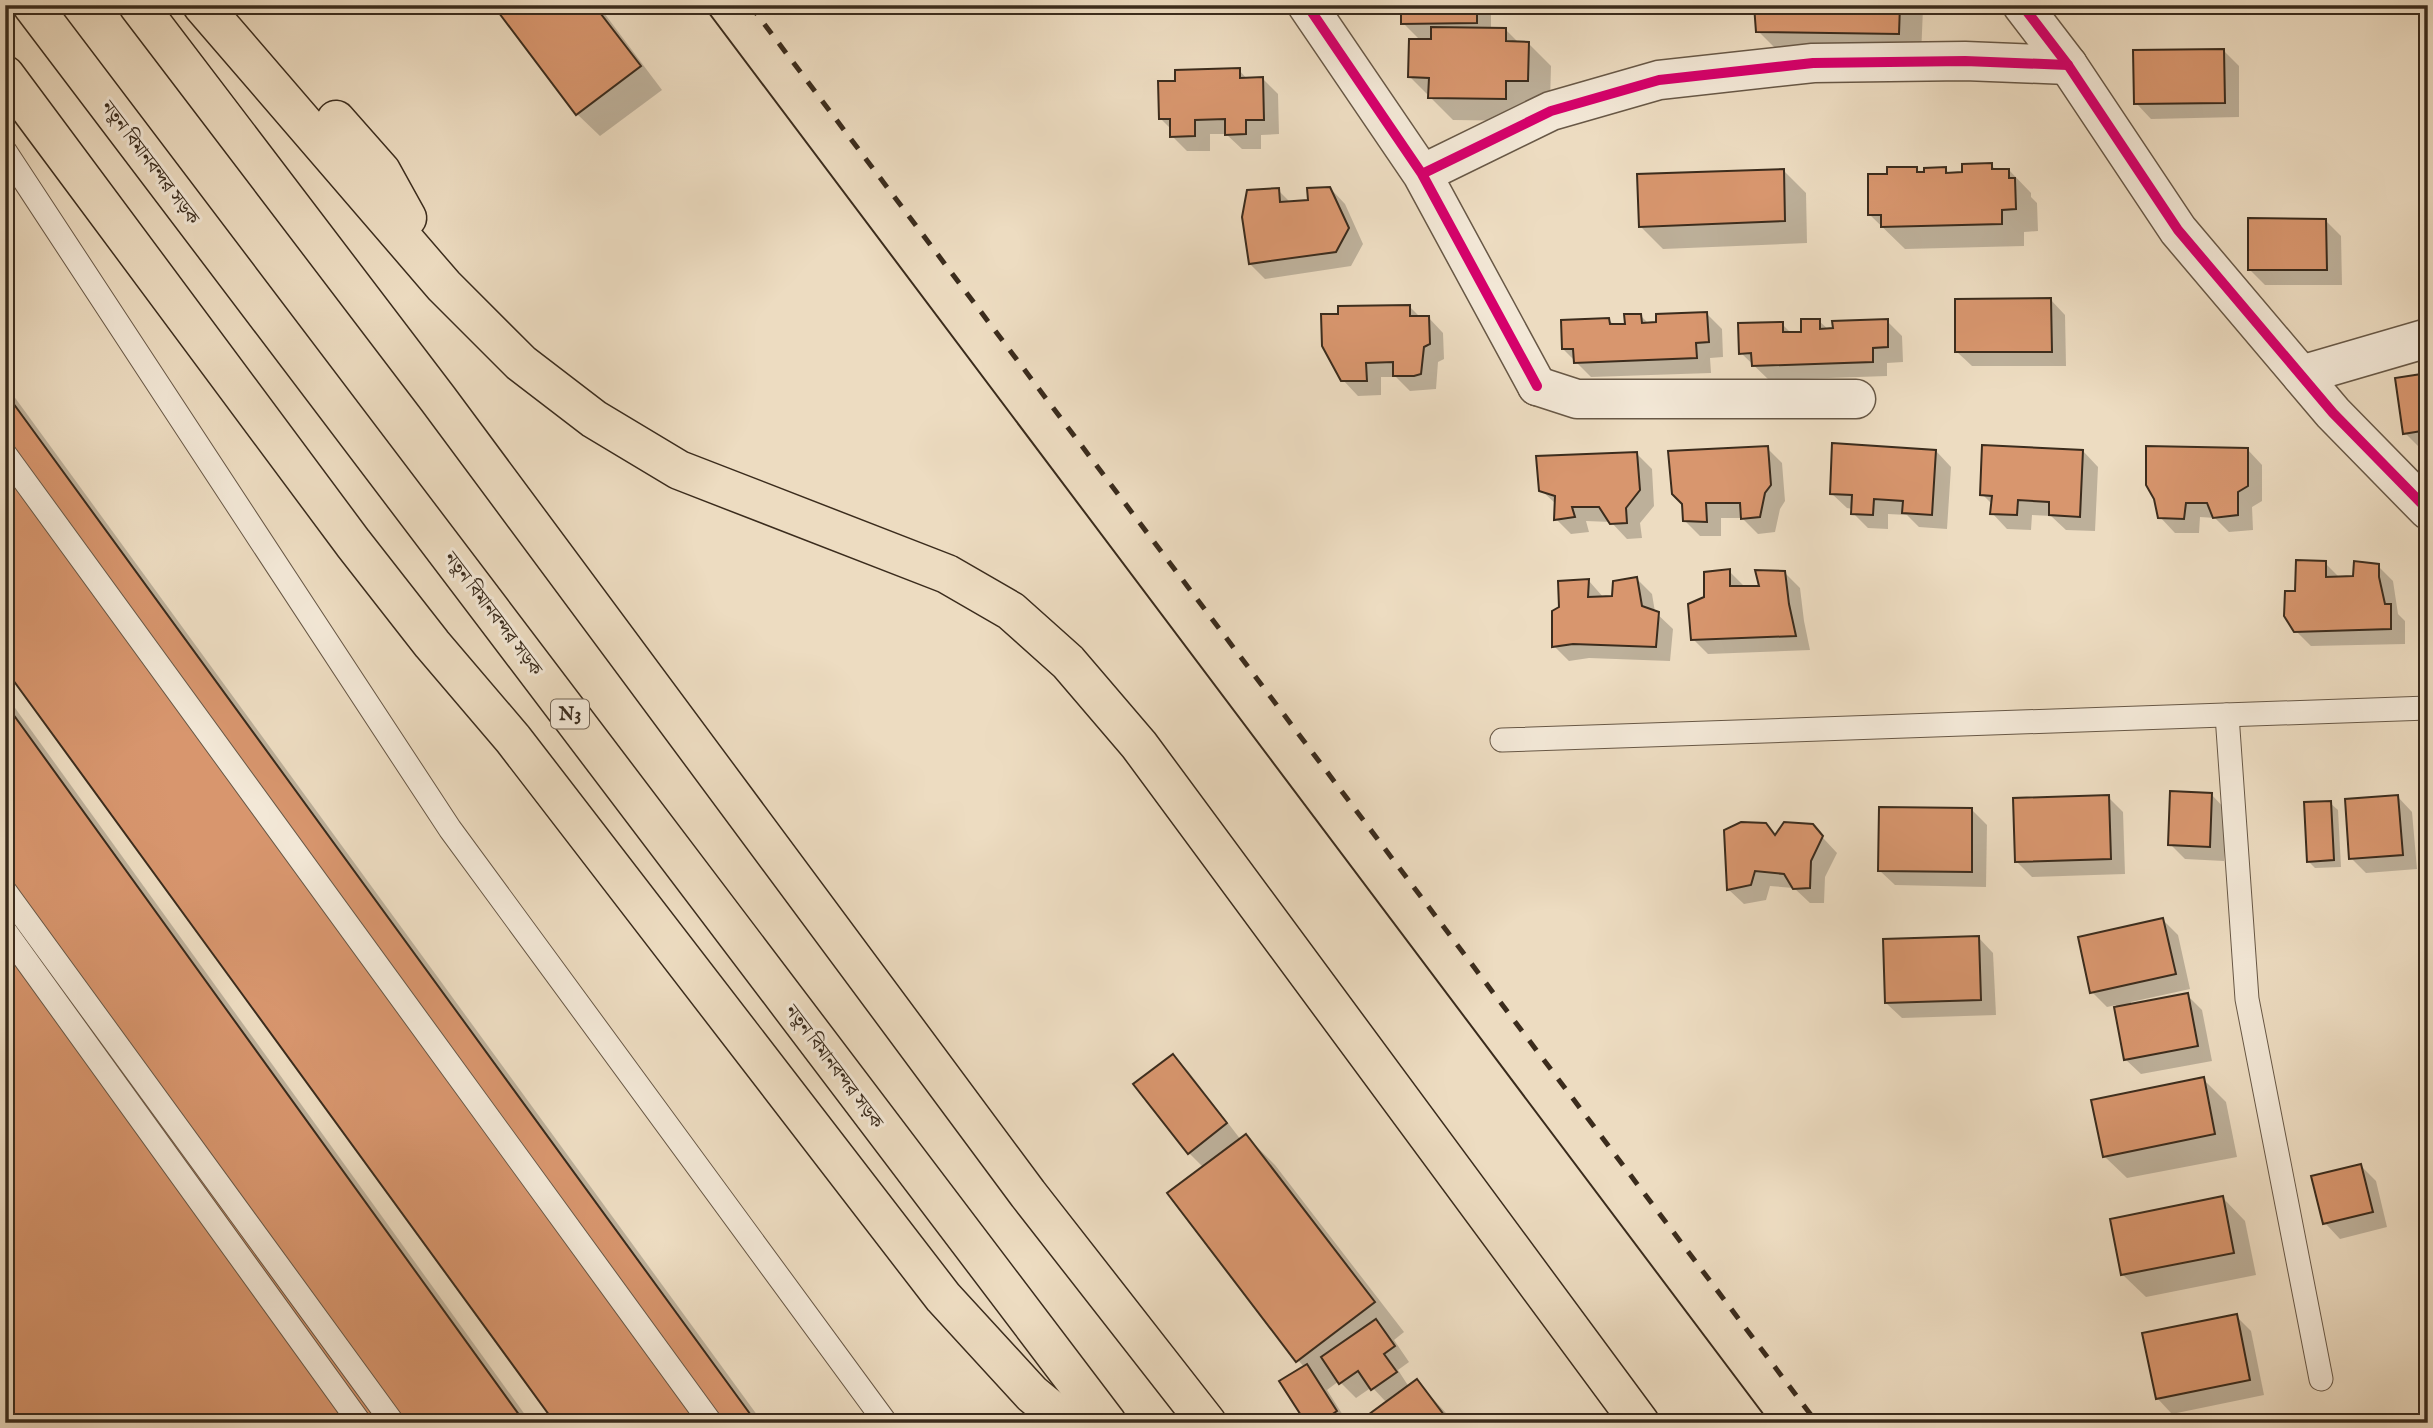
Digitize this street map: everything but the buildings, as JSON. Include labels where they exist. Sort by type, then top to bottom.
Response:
[{"type":"highway","name":"নতুন বিমানবন্দর সড়ক","points":[[32,5],[1107,1423]]},
{"type":"highway","points":[[138,5],[438,399],[1028,1194],[1207,1423]]},
{"type":"highway","points":[[202,5],[444,286],[521,363],[594,419],[679,470],[947,573],[1011,611],[1068,662],[1139,745],[1640,1423]]},
{"type":"highway","points":[[236,5],[381,171],[444,286]]},
{"type":"highway","points":[[5,75],[353,543],[432,645],[513,739],[943,1297],[1032,1394],[1068,1423]]},
{"type":"street","points":[[1307,5],[1422,174],[1524,362],[1577,399],[1856,399]]},
{"type":"street","points":[[2022,5],[2068,65],[2178,230],[2333,413],[2428,510]]},
{"type":"street","points":[[1524,362],[1422,174],[1550,111],[1659,80],[1812,63],[1965,61],[2068,65]]},
{"type":"street","points":[[2301,375],[2428,338]]},
{"type":"lane","points":[[5,151],[450,829],[886,1423]]},
{"type":"lane","points":[[5,453],[711,1423]]},
{"type":"lane","points":[[1502,740],[2428,708]]},
{"type":"lane","points":[[2227,715],[2247,999],[2321,1380]]},
{"type":"lane","points":[[5,891],[393,1423]]},
{"type":"lane","points":[[5,931],[360,1423]]},
{"type":"tram line","points":[[703,5],[1770,1423]]},
{"type":"railway","points":[[750,5],[1817,1423]]},
{"type":"cycle path","points":[[1307,5],[1422,174],[1537,386],[1422,174],[1551,111],[1659,80],[1813,63],[1965,61],[2068,65]]},
{"type":"cycle path","points":[[2022,5],[2068,65],[2178,230],[2333,413],[2428,510]]}]
